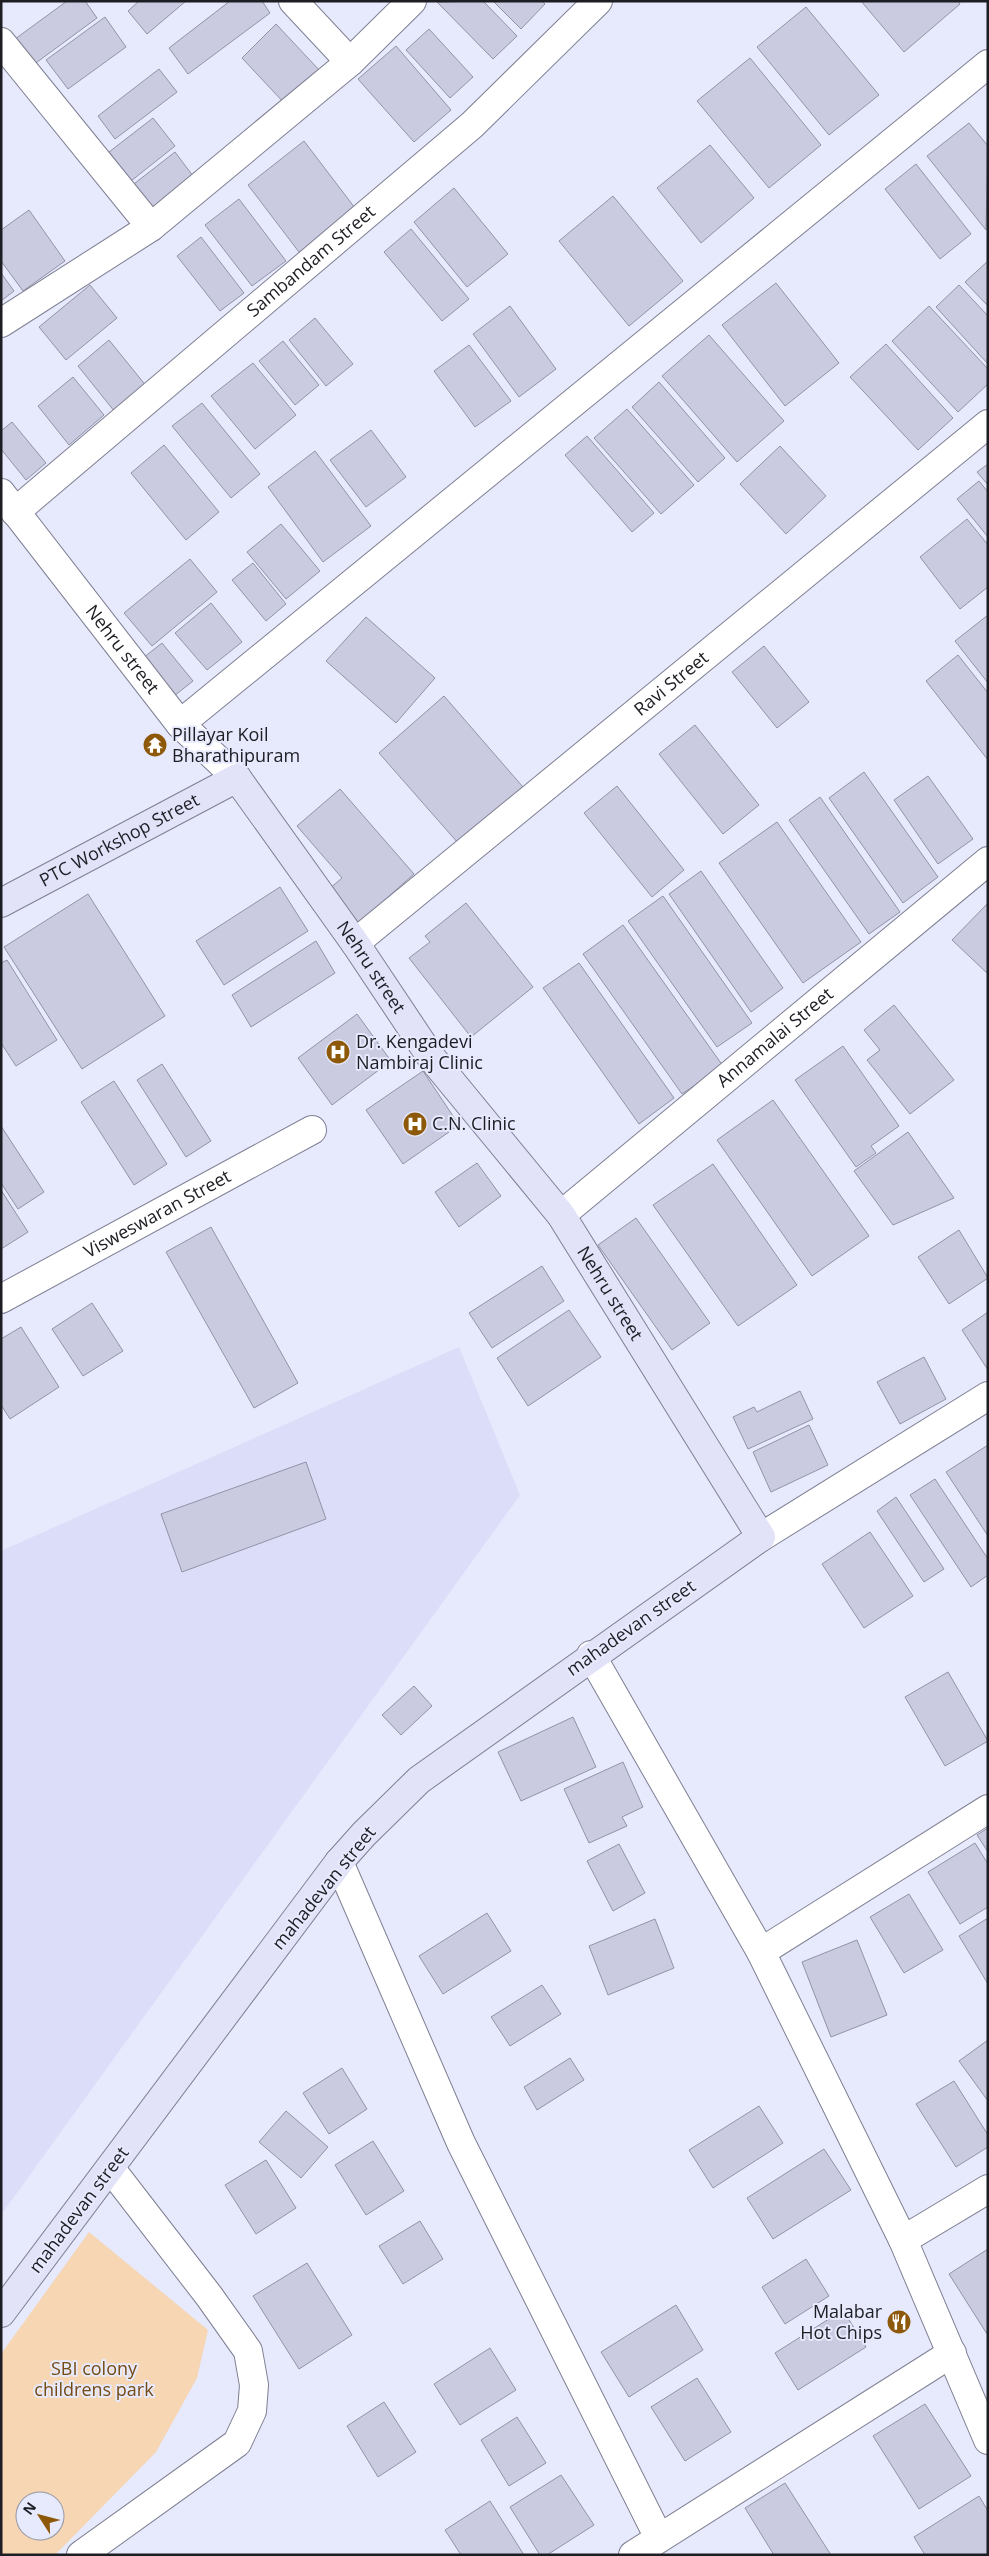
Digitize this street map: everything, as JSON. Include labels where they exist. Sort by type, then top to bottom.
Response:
[{"type":"street","points":[[294,1],[350,62]]},
{"type":"street","points":[[1,324],[151,227],[350,62],[412,1]]},
{"type":"street","name":"Sambandam Street","points":[[8,502],[472,125],[598,1]]},
{"type":"street","points":[[1,42],[151,227]]},
{"type":"street","points":[[180,724],[988,64]]},
{"type":"street","name":"Ravi Street","points":[[355,943],[988,424]]},
{"type":"street","name":"Nehru street","points":[[8,502],[180,724],[237,778],[355,943],[431,1057],[561,1215],[761,1536]]},
{"type":"street","name":"PTC Workshop Street","points":[[1,903],[237,778]]},
{"type":"street","name":"Annamalai Street","points":[[561,1215],[988,861]]},
{"type":"street","name":"Visweswaran Street","points":[[1,1299],[312,1130]]},
{"type":"street","points":[[761,1536],[988,1396]]},
{"type":"street","name":"mahadevan street","points":[[1,2312],[111,2169],[339,1862],[364,1834],[419,1780],[591,1655],[761,1536]]},
{"type":"street","points":[[591,1655],[761,1952],[903,2240],[988,2440]]},
{"type":"street","points":[[761,1952],[988,1808]]},
{"type":"street","points":[[339,1862],[460,2144],[659,2538]]},
{"type":"street","points":[[80,2555],[237,2443],[252,2411],[254,2385],[248,2351],[209,2296],[111,2169]]},
{"type":"street","points":[[903,2240],[988,2189]]},
{"type":"street","points":[[633,2555],[952,2353]]},
{"type":"shaded area","points":[[459,1347],[520,1495],[1,2215],[1,1551]]},
{"type":"green space","name":"SBI colony childrens park","points":[[89,2232],[208,2330],[197,2378],[156,2452],[55,2555],[1,2555],[1,2354]]},
{"type":"building","points":[[67,1],[85,1],[97,18],[29,68],[11,42]]},
{"type":"building","points":[[139,1],[186,1],[147,34],[128,11]]},
{"type":"building","points":[[230,1],[262,1],[270,13],[188,74],[169,48]]},
{"type":"building","points":[[483,1],[517,36],[493,59],[437,2]]},
{"type":"building","points":[[493,1],[542,1],[545,4],[521,29]]},
{"type":"building","points":[[861,1],[958,1],[960,4],[904,52]]},
{"type":"building","points":[[806,7],[879,95],[829,135],[757,47]]},
{"type":"building","points":[[105,17],[126,47],[68,89],[46,60]]},
{"type":"building","points":[[276,24],[321,72],[286,105],[242,58]]},
{"type":"building","points":[[429,29],[473,77],[450,98],[406,50]]},
{"type":"building","points":[[396,46],[451,110],[414,142],[358,79]]},
{"type":"building","points":[[750,58],[821,145],[769,188],[697,101]]},
{"type":"building","points":[[159,69],[177,92],[115,139],[98,116]]},
{"type":"building","points":[[153,118],[175,146],[131,181],[109,152]]},
{"type":"building","points":[[969,123],[988,146],[986,230],[927,156]]},
{"type":"building","points":[[304,141],[358,212],[302,256],[248,185]]},
{"type":"building","points":[[710,145],[754,198],[701,243],[657,188]]},
{"type":"building","points":[[175,152],[193,176],[148,211],[130,187]]},
{"type":"building","points":[[916,164],[971,234],[940,259],[885,189]]},
{"type":"building","points":[[454,188],[508,254],[467,287],[414,222]]},
{"type":"building","points":[[613,196],[683,281],[629,326],[559,241]]},
{"type":"building","points":[[239,199],[286,261],[252,286],[205,225]]},
{"type":"building","points":[[29,210],[65,261],[23,291],[1,261],[1,230]]},
{"type":"building","points":[[411,229],[469,299],[442,321],[384,252]]},
{"type":"building","points":[[201,237],[244,293],[220,311],[177,256]]},
{"type":"building","points":[[988,261],[988,306],[965,282]]},
{"type":"building","points":[[1,273],[14,291],[1,301]]},
{"type":"building","points":[[776,283],[839,363],[785,406],[722,325]]},
{"type":"building","points":[[90,285],[117,318],[66,360],[39,327]]},
{"type":"building","points":[[959,285],[988,316],[988,364],[936,307]]},
{"type":"building","points":[[510,306],[556,369],[519,397],[473,334]]},
{"type":"building","points":[[929,306],[988,369],[988,384],[958,412],[892,341]]},
{"type":"building","points":[[315,318],[353,364],[326,386],[289,340]]},
{"type":"building","points":[[709,335],[784,421],[737,462],[662,376]]},
{"type":"building","points":[[109,340],[147,387],[115,412],[78,366]]},
{"type":"building","points":[[283,341],[319,385],[295,405],[259,361]]},
{"type":"building","points":[[886,344],[953,418],[918,450],[850,377]]},
{"type":"building","points":[[469,345],[511,401],[475,427],[434,371]]},
{"type":"building","points":[[253,363],[296,415],[255,449],[211,396]]},
{"type":"building","points":[[73,377],[104,415],[69,445],[38,406]]},
{"type":"building","points":[[659,382],[725,458],[698,482],[632,407]]},
{"type":"building","points":[[202,403],[260,474],[231,498],[172,426]]},
{"type":"building","points":[[627,409],[694,485],[661,514],[594,438]]},
{"type":"building","points":[[12,422],[46,463],[26,480],[1,449],[1,431]]},
{"type":"building","points":[[371,430],[406,477],[366,507],[330,460]]},
{"type":"building","points":[[587,436],[654,513],[632,532],[565,455]]},
{"type":"building","points":[[164,445],[219,512],[186,540],[131,473]]},
{"type":"building","points":[[780,446],[826,496],[786,534],[740,484]]},
{"type":"building","points":[[315,451],[371,526],[323,562],[268,487]]},
{"type":"building","points":[[988,464],[988,485],[977,472]]},
{"type":"building","points":[[979,481],[988,492],[988,537],[957,499]]},
{"type":"building","points":[[967,519],[988,545],[988,587],[960,609],[920,557]]},
{"type":"building","points":[[281,524],[320,571],[286,599],[247,552]]},
{"type":"building","points":[[190,559],[217,592],[152,646],[124,613]]},
{"type":"building","points":[[253,563],[286,604],[266,621],[232,580]]},
{"type":"building","points":[[211,603],[242,642],[207,670],[175,633]]},
{"type":"building","points":[[988,615],[988,683],[955,641]]},
{"type":"building","points":[[366,617],[435,678],[396,723],[326,661]]},
{"type":"building","points":[[162,643],[193,681],[174,696],[143,658]]},
{"type":"building","points":[[764,646],[809,702],[777,728],[732,672]]},
{"type":"building","points":[[958,655],[988,693],[988,760],[926,681]]},
{"type":"building","points":[[444,696],[523,787],[458,843],[379,753]]},
{"type":"building","points":[[695,725],[759,805],[723,834],[659,754]]},
{"type":"building","points":[[864,772],[938,877],[903,903],[829,798]]},
{"type":"building","points":[[928,776],[973,839],[938,864],[894,800]]},
{"type":"building","points":[[617,786],[684,870],[652,897],[584,813]]},
{"type":"building","points":[[340,789],[414,874],[359,923],[329,889],[342,878],[297,826]]},
{"type":"building","points":[[820,797],[900,912],[869,934],[789,820]]},
{"type":"building","points":[[777,822],[861,942],[803,983],[719,863]]},
{"type":"building","points":[[701,871],[783,988],[751,1012],[669,894]]},
{"type":"building","points":[[280,887],[308,931],[224,985],[196,941]]},
{"type":"building","points":[[88,894],[165,1016],[82,1069],[4,947]]},
{"type":"building","points":[[663,896],[752,1023],[717,1047],[628,921]]},
{"type":"building","points":[[466,903],[533,987],[471,1037],[409,958],[430,942],[425,936]]},
{"type":"building","points":[[988,903],[988,974],[952,940]]},
{"type":"building","points":[[623,925],[723,1066],[682,1094],[583,954]]},
{"type":"building","points":[[316,941],[335,973],[251,1027],[232,995]]},
{"type":"building","points":[[7,960],[57,1040],[16,1066],[1,1043],[1,963]]},
{"type":"building","points":[[579,963],[674,1098],[639,1124],[543,988]]},
{"type":"building","points":[[894,1005],[954,1080],[910,1114],[867,1060],[880,1050],[864,1030]]},
{"type":"building","points":[[357,1014],[391,1061],[332,1105],[298,1058]]},
{"type":"building","points":[[843,1046],[899,1126],[871,1146],[876,1153],[856,1167],[795,1080]]},
{"type":"building","points":[[162,1064],[211,1141],[186,1157],[137,1080]]},
{"type":"building","points":[[423,1071],[459,1125],[403,1164],[366,1110]]},
{"type":"building","points":[[114,1081],[167,1164],[134,1185],[81,1102]]},
{"type":"building","points":[[773,1100],[869,1236],[812,1276],[717,1140]]},
{"type":"building","points":[[1,1126],[44,1192],[18,1209],[1,1183]]},
{"type":"building","points":[[908,1132],[954,1198],[893,1225],[854,1171]]},
{"type":"building","points":[[477,1163],[501,1196],[459,1227],[435,1192]]},
{"type":"building","points":[[713,1164],[797,1285],[738,1326],[653,1205]]},
{"type":"building","points":[[1,1190],[28,1232],[1,1249]]},
{"type":"building","points":[[636,1218],[710,1323],[672,1350],[598,1245]]},
{"type":"building","points":[[211,1227],[298,1383],[254,1408],[166,1252]]},
{"type":"building","points":[[959,1230],[988,1278],[949,1304],[918,1257]]},
{"type":"building","points":[[542,1266],[564,1301],[492,1348],[469,1313]]},
{"type":"building","points":[[92,1303],[123,1351],[83,1376],[52,1329]]},
{"type":"building","points":[[569,1310],[601,1357],[528,1406],[497,1358]]},
{"type":"building","points":[[988,1312],[988,1370],[962,1330]]},
{"type":"building","points":[[21,1327],[59,1387],[10,1419],[1,1405],[1,1339]]},
{"type":"building","points":[[924,1357],[946,1399],[900,1424],[877,1382]]},
{"type":"building","points":[[800,1391],[813,1419],[748,1449],[733,1417],[754,1407],[757,1412]]},
{"type":"building","points":[[809,1425],[828,1465],[771,1492],[753,1452]]},
{"type":"building","points":[[988,1445],[988,1536],[946,1472]]},
{"type":"building","points":[[306,1462],[326,1519],[182,1572],[161,1514]]},
{"type":"building","points":[[935,1479],[988,1559],[988,1575],[971,1587],[910,1495]]},
{"type":"building","points":[[896,1497],[944,1569],[924,1582],[877,1511]]},
{"type":"building","points":[[870,1532],[913,1596],[864,1628],[822,1564]]},
{"type":"building","points":[[948,1672],[988,1741],[945,1766],[905,1697]]},
{"type":"building","points":[[414,1686],[432,1706],[401,1735],[382,1715]]},
{"type":"building","points":[[573,1717],[596,1767],[521,1801],[498,1752]]},
{"type":"building","points":[[623,1762],[643,1807],[622,1817],[627,1826],[589,1843],[564,1789]]},
{"type":"building","points":[[988,1828],[988,1852],[977,1835]]},
{"type":"building","points":[[975,1843],[988,1864],[988,1907],[960,1924],[928,1872]]},
{"type":"building","points":[[619,1844],[645,1893],[613,1911],[587,1861]]},
{"type":"building","points":[[909,1894],[943,1950],[904,1973],[870,1917]]},
{"type":"building","points":[[487,1913],[511,1951],[443,1994],[419,1956]]},
{"type":"building","points":[[988,1918],[988,1984],[959,1936]]},
{"type":"building","points":[[655,1919],[674,1968],[608,1995],[589,1946]]},
{"type":"building","points":[[857,1940],[887,2015],[831,2037],[802,1962]]},
{"type":"building","points":[[542,1985],[561,2014],[510,2046],[491,2017]]},
{"type":"building","points":[[988,2040],[988,2101],[959,2061]]},
{"type":"building","points":[[570,2058],[584,2080],[537,2110],[524,2087]]},
{"type":"building","points":[[342,2068],[367,2109],[329,2134],[303,2093]]},
{"type":"building","points":[[954,2081],[988,2135],[988,2147],[956,2167],[916,2104]]},
{"type":"building","points":[[759,2106],[783,2143],[713,2188],[689,2150]]},
{"type":"building","points":[[286,2111],[328,2147],[301,2178],[259,2142]]},
{"type":"building","points":[[373,2141],[404,2191],[366,2215],[335,2165]]},
{"type":"building","points":[[824,2149],[851,2190],[773,2239],[747,2198]]},
{"type":"building","points":[[266,2160],[296,2208],[256,2234],[225,2185]]},
{"type":"building","points":[[420,2221],[443,2259],[403,2284],[379,2246]]},
{"type":"building","points":[[988,2249],[988,2333],[987,2334],[949,2274]]},
{"type":"building","points":[[806,2259],[829,2296],[785,2324],[762,2287]]},
{"type":"building","points":[[307,2263],[352,2335],[299,2369],[253,2296]]},
{"type":"building","points":[[676,2305],[703,2350],[629,2397],[601,2352]]},
{"type":"building","points":[[843,2310],[866,2347],[798,2390],[775,2353]]},
{"type":"building","points":[[490,2348],[516,2390],[460,2425],[434,2384]]},
{"type":"building","points":[[697,2378],[731,2432],[685,2461],[651,2407]]},
{"type":"building","points":[[384,2402],[416,2452],[378,2477],[347,2426]]},
{"type":"building","points":[[925,2404],[971,2476],[919,2509],[873,2436]]},
{"type":"building","points":[[517,2417],[546,2463],[509,2486],[481,2440]]},
{"type":"building","points":[[561,2475],[594,2525],[547,2555],[540,2555],[510,2507]]},
{"type":"building","points":[[785,2483],[831,2555],[774,2555],[745,2508]]},
{"type":"building","points":[[979,2496],[988,2511],[988,2555],[925,2555],[914,2537]]},
{"type":"building","points":[[490,2501],[524,2555],[461,2555],[445,2530]]},
{"type":"place","name":"Pillayar Koil Bharathipuram","points":[[155,745]]},
{"type":"place","name":"Dr. Kengadevi Nambiraj Clinic","points":[[338,1052]]},
{"type":"place","name":"C.N. Clinic","points":[[415,1124]]},
{"type":"place","name":"Malabar Hot Chips","points":[[899,2322]]}]
